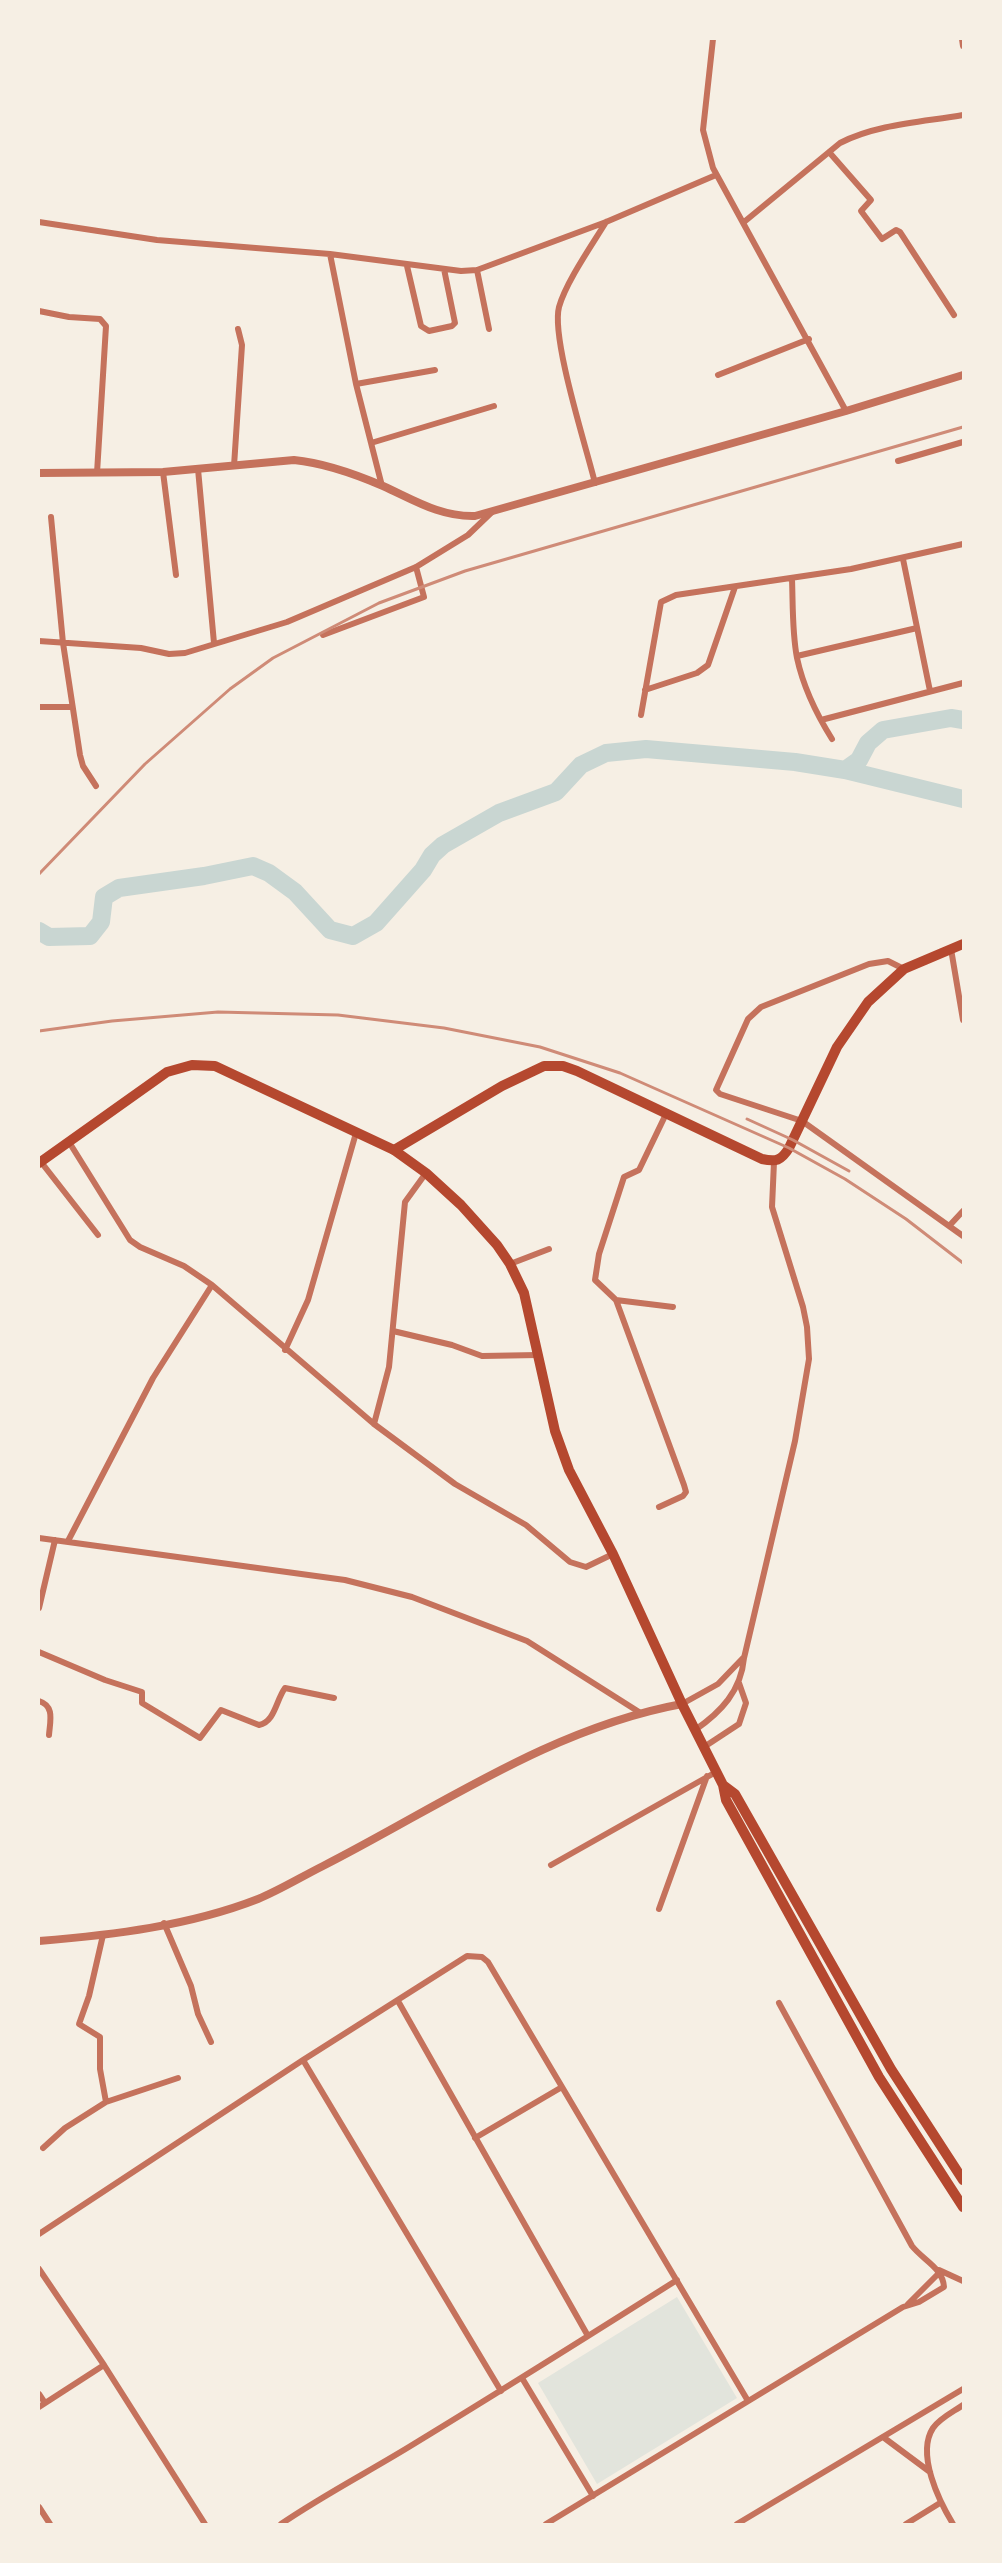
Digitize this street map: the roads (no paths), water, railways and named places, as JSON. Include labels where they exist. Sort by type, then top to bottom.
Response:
[{"type":"main road","points":[[394,1150],[502,1086],[544,1066],[563,1066],[762,1159],[774,1162],[782,1159],[837,1047],[868,1002],[904,969],[963,944]]},
{"type":"main road","points":[[40,1162],[167,1072],[203,1064],[215,1066],[394,1150],[426,1173],[461,1205],[497,1245],[510,1264],[524,1293],[555,1431],[569,1470],[613,1554],[704,1747],[711,1774],[735,1794],[891,2070],[963,2180]]},
{"type":"main road","points":[[723,1785],[726,1800],[738,1825],[879,2077],[963,2207]]},
{"type":"street","points":[[713,39],[703,130],[716,175],[809,339],[846,411]]},
{"type":"street","points":[[962,39],[963,46]]},
{"type":"street","points":[[744,222],[840,143],[866,132],[963,116]]},
{"type":"street","points":[[829,152],[871,200],[861,211],[863,216],[882,240],[896,230],[900,232],[954,315]]},
{"type":"street","points":[[39,222],[157,240],[330,254],[407,266],[477,270],[606,222],[716,175]]},
{"type":"street","points":[[595,483],[560,345],[557,320],[559,306],[567,289],[606,222]]},
{"type":"street","points":[[330,254],[356,384],[382,486]]},
{"type":"street","points":[[407,266],[421,326],[429,331],[452,326],[455,323],[444,269]]},
{"type":"street","points":[[477,270],[489,328]]},
{"type":"street","points":[[39,311],[69,317],[100,319],[106,326],[97,473]]},
{"type":"street","points":[[234,466],[242,345],[238,328]]},
{"type":"street","points":[[718,375],[809,339]]},
{"type":"street","points":[[356,384],[435,370]]},
{"type":"street","points":[[39,472],[163,472],[294,460],[316,462],[382,486],[438,512],[459,517],[493,512],[846,411],[963,375]]},
{"type":"street","points":[[371,443],[494,406]]},
{"type":"street","points":[[898,462],[963,442]]},
{"type":"street","points":[[198,469],[214,643]]},
{"type":"street","points":[[163,472],[176,574]]},
{"type":"street","points":[[39,641],[141,648],[169,654],[185,653],[287,622],[416,567],[468,535],[493,512]]},
{"type":"street","points":[[51,517],[63,643],[72,707],[83,766],[96,786]]},
{"type":"street","points":[[641,715],[664,599],[676,595],[792,579],[903,559],[963,543]]},
{"type":"street","points":[[903,559],[930,691]]},
{"type":"street","points":[[323,635],[424,597],[416,567]]},
{"type":"street","points":[[792,579],[797,656],[821,720],[832,739]]},
{"type":"street","points":[[645,690],[697,673],[708,665],[735,587]]},
{"type":"street","points":[[797,656],[917,628]]},
{"type":"street","points":[[821,720],[963,683]]},
{"type":"street","points":[[39,707],[72,707]]},
{"type":"street","points":[[951,949],[963,1020]]},
{"type":"street","points":[[904,969],[888,961],[869,964],[761,1007],[748,1019],[716,1090],[720,1094],[802,1120],[963,1236]]},
{"type":"street","points":[[659,1507],[683,1496],[686,1492],[616,1300],[595,1280],[599,1254],[624,1177],[639,1170],[666,1114]]},
{"type":"street","points":[[285,1350],[308,1300],[356,1132]]},
{"type":"street","points":[[69,1142],[130,1240],[140,1247],[184,1266],[212,1285],[374,1424],[455,1484],[526,1525],[570,1562],[586,1567],[613,1554]]},
{"type":"street","points":[[40,1162],[98,1235]]},
{"type":"street","points":[[695,1730],[721,1710],[739,1683],[795,1442],[809,1359],[803,1307],[772,1207],[774,1162]]},
{"type":"street","points":[[374,1424],[389,1367],[405,1202],[426,1173]]},
{"type":"street","points":[[950,1225],[963,1211]]},
{"type":"street","points":[[510,1264],[549,1249]]},
{"type":"street","points":[[68,1541],[153,1378],[212,1285]]},
{"type":"street","points":[[616,1300],[673,1306]]},
{"type":"street","points":[[393,1331],[452,1345],[482,1356],[539,1356]]},
{"type":"street","points":[[39,1538],[345,1580],[412,1597],[527,1641],[639,1712]]},
{"type":"street","points":[[39,1608],[55,1540]]},
{"type":"street","points":[[39,1652],[105,1680],[142,1692],[142,1702],[200,1738],[221,1710],[259,1725],[266,1724],[285,1688],[334,1698]]},
{"type":"street","points":[[39,1941],[103,1935],[206,1916],[258,1899],[386,1834],[536,1751],[639,1712],[682,1704],[718,1684],[744,1658]]},
{"type":"street","points":[[704,1747],[739,1724],[746,1703],[739,1683]]},
{"type":"street","points":[[39,1701],[45,1703],[50,1709],[49,1735]]},
{"type":"street","points":[[551,1865],[711,1774]]},
{"type":"street","points":[[659,1909],[711,1774]]},
{"type":"street","points":[[164,1923],[191,1986],[198,2014],[211,2042]]},
{"type":"street","points":[[103,1935],[89,1996],[78,2024],[100,2037],[100,2069],[106,2102]]},
{"type":"street","points":[[39,2234],[303,2060],[467,1956],[482,1956],[488,1962],[748,2401]]},
{"type":"street","points":[[398,2001],[588,2336]]},
{"type":"street","points":[[779,2003],[912,2246],[924,2261],[939,2271],[963,2281]]},
{"type":"street","points":[[303,2060],[501,2391]]},
{"type":"street","points":[[43,2148],[65,2128],[106,2102],[177,2078]]},
{"type":"street","points":[[475,2138],[562,2087]]},
{"type":"street","points":[[39,2269],[104,2365],[205,2524]]},
{"type":"street","points":[[546,2524],[908,2304],[939,2271]]},
{"type":"street","points":[[908,2304],[919,2302],[942,2290],[944,2281],[939,2271]]},
{"type":"street","points":[[281,2524],[318,2499],[501,2391],[676,2280]]},
{"type":"street","points":[[39,2394],[42,2405],[104,2365]]},
{"type":"street","points":[[522,2378],[592,2496]]},
{"type":"street","points":[[737,2524],[963,2389]]},
{"type":"street","points":[[953,2524],[940,2503],[930,2472],[928,2446],[933,2428],[942,2418],[963,2405]]},
{"type":"street","points":[[883,2437],[930,2472]]},
{"type":"street","points":[[906,2524],[940,2503]]},
{"type":"street","points":[[39,2507],[50,2524]]},
{"type":"waterway","points":[[845,770],[859,760],[868,743],[883,730],[951,718],[963,720]]},
{"type":"waterway","points":[[39,931],[49,937],[90,936],[101,922],[104,897],[119,888],[204,876],[253,866],[269,873],[295,892],[330,930],[353,936],[376,923],[423,870],[432,855],[443,845],[499,813],[556,792],[581,765],[606,753],[646,749],[795,762],[845,770],[963,799]]},
{"type":"railway","points":[[39,874],[145,764],[230,689],[273,658],[379,603],[465,571],[963,427]]},
{"type":"railway","points":[[39,1031],[112,1021],[218,1012],[338,1015],[444,1028],[540,1047],[620,1073],[789,1148],[845,1179],[906,1219],[963,1263]]},
{"type":"railway","points":[[747,1119],[793,1140],[849,1171]]}]
